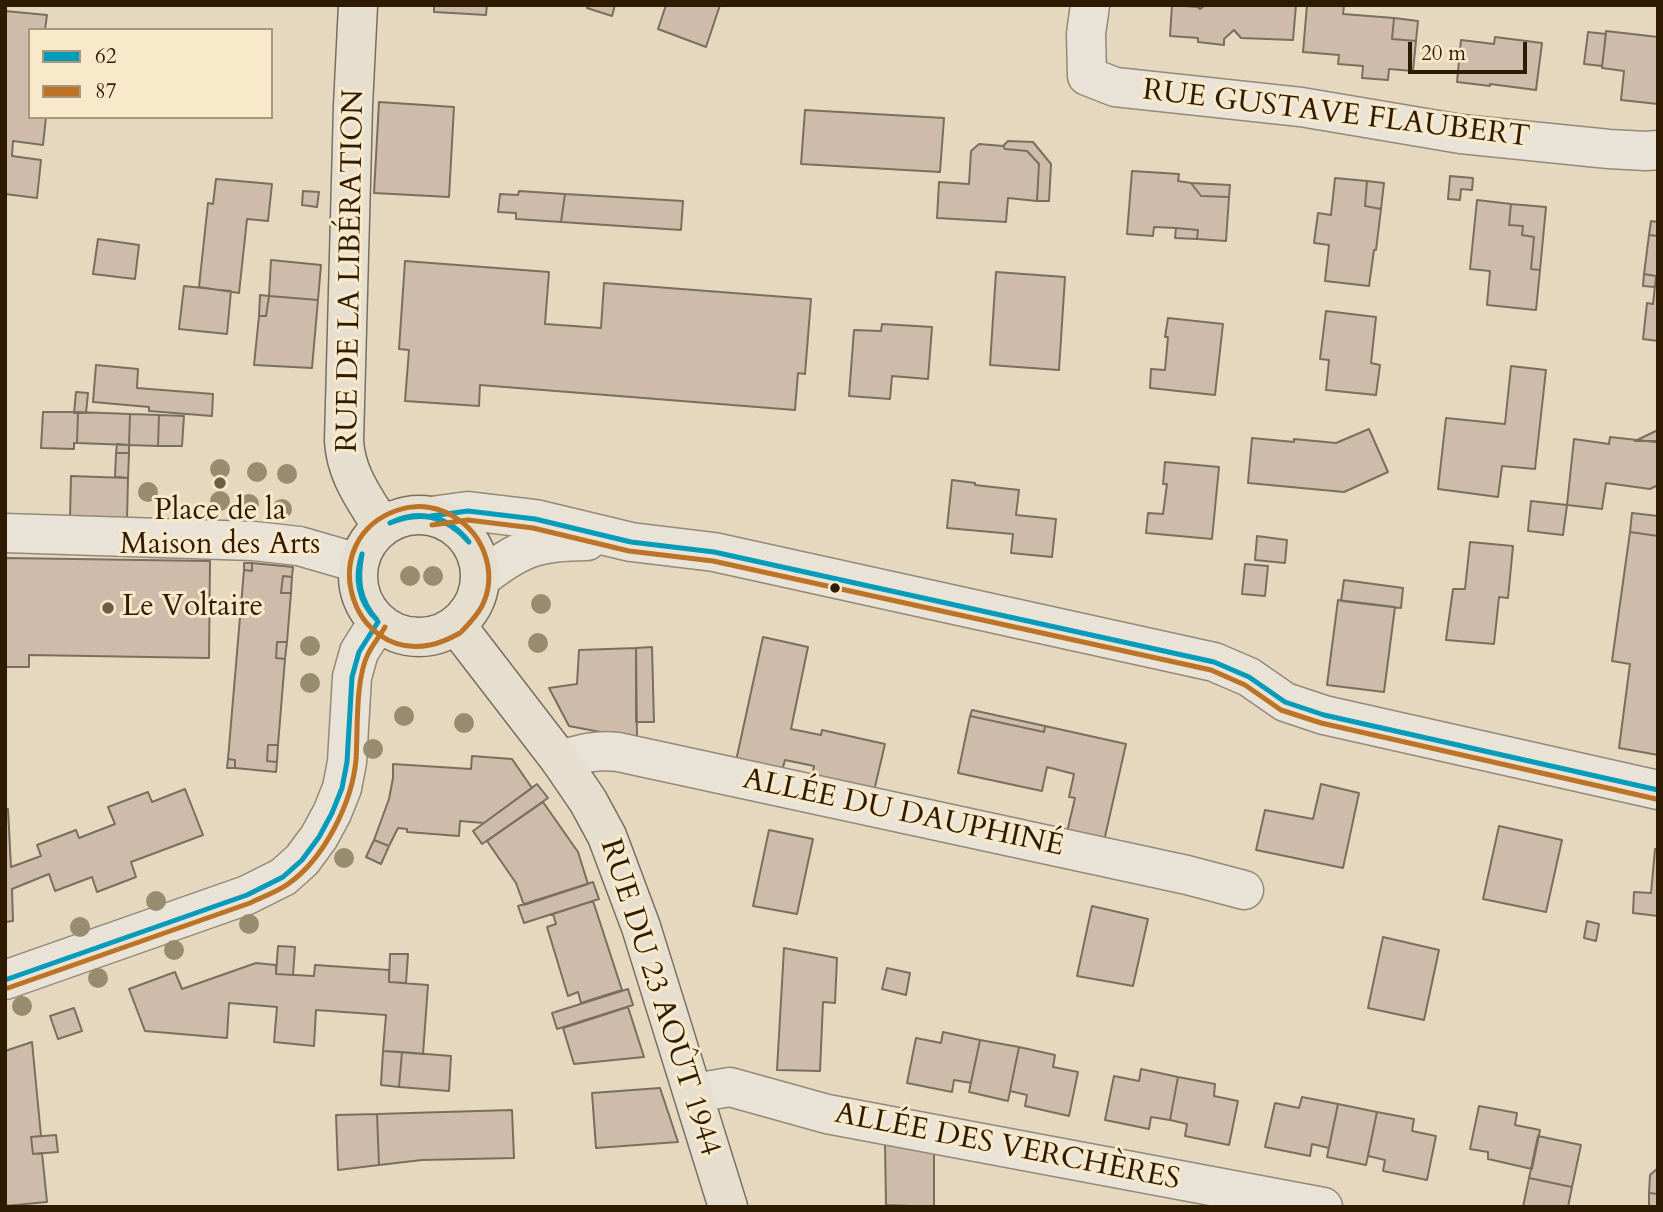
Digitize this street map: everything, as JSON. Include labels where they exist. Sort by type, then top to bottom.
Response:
[{"type":"main road","name":"RUE DE LA LIBÉRATION","points":[[358,5],[344,442],[350,472],[382,527]]},
{"type":"main road","points":[[432,516],[461,531],[472,546],[479,562],[478,594],[456,625],[440,634],[419,637],[399,634],[378,622],[364,604],[358,581],[358,564],[366,544],[382,527],[402,517],[432,516]]},
{"type":"main road","name":"RUE DU 23 AOÛT 1944","points":[[456,625],[560,760],[588,801],[607,836],[641,927],[728,1207]]},
{"type":"street","name":"RUE GUSTAVE FLAUBERT","points":[[1090,5],[1086,34],[1087,76],[1115,88],[1301,107],[1461,134],[1609,149],[1658,150]]},
{"type":"street","points":[[432,516],[468,511],[535,519],[631,542]]},
{"type":"street","points":[[5,533],[254,541],[299,546],[358,564]]},
{"type":"street","points":[[480,579],[514,554],[539,545],[573,541],[631,542],[714,552],[1214,662],[1249,677],[1285,702],[1324,715],[1658,790]]},
{"type":"street","points":[[5,980],[247,895],[283,877],[302,860],[319,837],[342,788],[347,762],[352,677],[359,652],[378,622]]},
{"type":"street","name":"ALLÉE DU DAUPHINÉ","points":[[560,760],[603,750],[618,752],[1187,875],[1244,890]]},
{"type":"street","name":"ALLÉE DES VERCHÈRES","points":[[694,1093],[730,1087],[827,1114],[1323,1207]]},
{"type":"building","points":[[434,5],[487,5],[486,15],[434,12]]},
{"type":"building","points":[[589,5],[615,5],[612,16],[587,8]]},
{"type":"building","points":[[666,5],[720,5],[706,47],[658,29]]},
{"type":"building","points":[[1172,5],[1200,9],[1205,5],[1296,5],[1293,40],[1241,38],[1234,30],[1224,39],[1224,45],[1198,42],[1198,38],[1170,36]]},
{"type":"building","points":[[1307,5],[1344,6],[1343,14],[1394,18],[1392,39],[1416,41],[1413,71],[1389,69],[1388,80],[1362,78],[1363,66],[1338,64],[1339,55],[1303,52]]},
{"type":"building","points":[[5,11],[47,15],[45,28],[28,28],[28,119],[46,119],[43,145],[13,141],[12,156],[41,160],[37,198],[5,194]]},
{"type":"building","points":[[1394,18],[1418,21],[1416,41],[1392,39]]},
{"type":"building","points":[[1606,31],[1658,37],[1658,104],[1621,100],[1624,71],[1602,68]]},
{"type":"building","points":[[1588,32],[1606,34],[1602,66],[1584,64]]},
{"type":"building","points":[[1495,37],[1542,43],[1536,90],[1457,82],[1461,40],[1494,44]]},
{"type":"building","points":[[379,102],[454,107],[449,197],[374,193]]},
{"type":"building","points":[[805,110],[944,118],[940,172],[801,164]]},
{"type":"building","points":[[1008,141],[1033,142],[1051,164],[1049,201],[1037,201],[1039,164],[1027,151],[1005,149],[1003,146]]},
{"type":"building","points":[[979,144],[1027,151],[1039,164],[1037,201],[1008,198],[1006,222],[937,218],[939,182],[969,184],[971,151]]},
{"type":"building","points":[[1132,171],[1179,174],[1178,181],[1191,183],[1201,196],[1229,197],[1226,241],[1197,239],[1198,230],[1176,228],[1154,227],[1153,236],[1127,234]]},
{"type":"building","points":[[1450,176],[1473,178],[1472,190],[1461,189],[1460,200],[1448,199]]},
{"type":"building","points":[[1335,178],[1367,181],[1365,206],[1381,209],[1369,286],[1325,281],[1329,245],[1314,243],[1318,213],[1331,215]]},
{"type":"building","points":[[216,179],[272,184],[268,221],[247,219],[239,293],[199,287],[208,203],[213,204]]},
{"type":"building","points":[[1367,181],[1384,183],[1381,209],[1365,206]]},
{"type":"building","points":[[1191,183],[1230,185],[1229,197],[1201,196]]},
{"type":"building","points":[[303,191],[319,192],[317,207],[302,205]]},
{"type":"building","points":[[519,191],[565,194],[561,222],[516,219],[516,213],[498,212],[500,194],[518,195]]},
{"type":"building","points":[[565,194],[683,201],[681,230],[561,222]]},
{"type":"building","points":[[1477,200],[1511,204],[1509,225],[1523,226],[1522,235],[1534,237],[1531,269],[1540,270],[1536,310],[1487,305],[1490,271],[1470,269]]},
{"type":"building","points":[[1511,204],[1546,207],[1540,270],[1531,269],[1534,237],[1522,235],[1523,226],[1509,225]]},
{"type":"building","points":[[1651,221],[1658,222],[1658,236],[1649,235]]},
{"type":"building","points":[[1176,228],[1198,230],[1197,239],[1175,238]]},
{"type":"building","points":[[1649,235],[1658,236],[1658,341],[1643,339],[1647,303],[1653,304],[1656,276],[1644,274]]},
{"type":"building","points":[[98,239],[139,245],[135,279],[93,274]]},
{"type":"building","points":[[271,260],[321,265],[318,300],[269,296]]},
{"type":"building","points":[[405,261],[549,272],[545,324],[601,328],[604,283],[811,299],[805,374],[798,373],[795,410],[480,385],[479,406],[405,401],[409,350],[399,349]]},
{"type":"building","points":[[996,272],[1065,277],[1059,370],[990,365]]},
{"type":"building","points":[[1644,274],[1656,276],[1655,287],[1643,286]]},
{"type":"building","points":[[184,286],[231,291],[227,334],[179,329]]},
{"type":"building","points":[[260,295],[269,296],[266,316],[259,316]]},
{"type":"building","points":[[269,296],[318,300],[312,368],[254,365],[259,316],[266,316]]},
{"type":"building","points":[[1326,311],[1376,317],[1371,363],[1380,365],[1376,395],[1326,390],[1329,360],[1320,359]]},
{"type":"building","points":[[1168,318],[1223,324],[1215,395],[1150,388],[1151,369],[1165,370]]},
{"type":"building","points":[[882,324],[932,327],[928,379],[892,376],[890,399],[849,396],[854,330],[881,331]]},
{"type":"building","points":[[96,365],[138,369],[137,388],[213,394],[212,416],[149,411],[149,407],[93,402]]},
{"type":"building","points":[[1511,366],[1546,370],[1535,469],[1502,466],[1498,497],[1438,489],[1446,418],[1505,424]]},
{"type":"building","points":[[76,392],[88,393],[86,413],[74,413]]},
{"type":"building","points":[[43,412],[78,412],[77,443],[74,443],[74,449],[41,448]]},
{"type":"building","points":[[78,412],[130,414],[129,445],[77,443]]},
{"type":"building","points":[[130,414],[159,415],[158,446],[129,445]]},
{"type":"building","points":[[159,415],[184,416],[182,446],[158,446]]},
{"type":"building","points":[[1369,429],[1388,472],[1344,492],[1248,483],[1252,438],[1336,443]]},
{"type":"building","points":[[1658,430],[1658,441],[1635,441]]},
{"type":"building","points":[[1610,437],[1658,441],[1658,485],[1650,489],[1606,483],[1602,509],[1567,505],[1574,439],[1609,444]]},
{"type":"building","points":[[117,444],[129,445],[129,453],[116,453]]},
{"type":"building","points":[[116,453],[129,453],[128,478],[115,477]]},
{"type":"building","points":[[1165,462],[1219,467],[1212,539],[1146,533],[1148,513],[1163,514],[1167,484],[1163,484]]},
{"type":"building","points":[[71,476],[128,478],[127,520],[70,518]]},
{"type":"building","points":[[952,480],[1019,490],[1016,515],[1056,519],[1052,557],[1011,553],[1013,534],[947,528]]},
{"type":"building","points":[[1531,501],[1567,505],[1563,535],[1528,531]]},
{"type":"building","points":[[1632,513],[1658,516],[1658,536],[1630,532]]},
{"type":"building","points":[[1630,532],[1658,536],[1658,755],[1619,748],[1630,664],[1612,661]]},
{"type":"building","points":[[1257,536],[1287,540],[1285,563],[1255,560]]},
{"type":"building","points":[[1470,542],[1513,546],[1508,598],[1499,597],[1494,644],[1446,640],[1453,589],[1465,589]]},
{"type":"building","name":"Le Voltaire","points":[[5,558],[210,561],[209,658],[29,655],[29,667],[5,667]]},
{"type":"building","points":[[244,563],[252,563],[252,571],[244,570]]},
{"type":"building","points":[[252,563],[293,567],[292,577],[283,576],[281,593],[291,593],[287,642],[277,642],[276,658],[285,659],[278,745],[268,745],[267,761],[277,762],[276,772],[235,768],[235,760],[228,759],[244,570],[252,571]]},
{"type":"building","points":[[1245,564],[1268,566],[1265,596],[1242,594]]},
{"type":"building","points":[[283,576],[292,577],[291,593],[281,593]]},
{"type":"building","points":[[1344,580],[1403,588],[1401,608],[1341,601]]},
{"type":"building","points":[[1338,600],[1395,607],[1384,692],[1327,685]]},
{"type":"building","points":[[763,637],[808,647],[791,729],[821,735],[822,730],[885,744],[874,791],[812,778],[814,766],[785,760],[782,771],[736,761]]},
{"type":"building","points":[[277,642],[287,642],[285,659],[276,658]]},
{"type":"building","points":[[652,647],[654,722],[636,722],[636,648]]},
{"type":"building","points":[[636,648],[637,739],[569,726],[549,688],[577,684],[579,650]]},
{"type":"building","points":[[972,710],[1045,726],[1044,732],[970,716]]},
{"type":"building","points":[[970,716],[1044,732],[1045,726],[1126,744],[1104,841],[1067,832],[1075,798],[1069,797],[1074,774],[1047,767],[1042,791],[958,773]]},
{"type":"building","points":[[268,745],[278,745],[277,762],[267,761]]},
{"type":"building","points":[[472,756],[512,759],[532,788],[484,823],[460,821],[459,836],[407,832],[407,829],[398,828],[389,846],[374,840],[389,799],[393,764],[471,769]]},
{"type":"building","points":[[228,759],[235,760],[235,768],[227,768]]},
{"type":"building","points":[[537,784],[548,798],[482,844],[473,831]]},
{"type":"building","points":[[1321,784],[1359,793],[1343,868],[1256,850],[1265,810],[1313,819]]},
{"type":"building","points":[[185,789],[203,835],[131,862],[136,877],[97,892],[92,877],[55,891],[49,874],[12,889],[13,921],[5,922],[5,809],[8,809],[11,867],[41,856],[37,845],[76,830],[79,838],[115,824],[108,807],[148,792],[152,802]]},
{"type":"building","points":[[543,802],[578,852],[588,884],[524,905],[516,883],[487,841]]},
{"type":"building","points":[[1499,826],[1562,840],[1546,912],[1483,899]]},
{"type":"building","points":[[769,830],[813,839],[797,914],[753,906]]},
{"type":"building","points":[[374,840],[389,846],[381,864],[366,857]]},
{"type":"building","points":[[1655,849],[1658,849],[1658,916],[1633,913],[1634,892],[1651,893]]},
{"type":"building","points":[[593,882],[599,899],[524,923],[518,906]]},
{"type":"building","points":[[593,901],[622,990],[581,1003],[578,992],[568,996],[547,927],[556,924],[553,914]]},
{"type":"building","points":[[1092,906],[1148,919],[1133,986],[1077,976]]},
{"type":"building","points":[[1587,921],[1599,924],[1596,941],[1584,938]]},
{"type":"building","points":[[1383,937],[1439,950],[1424,1020],[1368,1008]]},
{"type":"building","points":[[278,946],[295,947],[293,975],[276,974]]},
{"type":"building","points":[[784,948],[837,958],[835,1003],[823,1002],[820,1071],[777,1070]]},
{"type":"building","points":[[390,954],[408,954],[406,983],[389,982]]},
{"type":"building","points":[[256,963],[276,965],[276,974],[314,976],[315,965],[389,970],[389,982],[428,985],[423,1054],[383,1051],[386,1015],[316,1010],[314,1046],[274,1042],[277,1007],[229,1003],[227,1038],[145,1031],[129,989],[175,972],[182,989]]},
{"type":"building","points":[[887,968],[910,973],[906,995],[882,989]]},
{"type":"building","points":[[628,989],[633,1005],[557,1029],[552,1013]]},
{"type":"building","points":[[628,1007],[644,1057],[574,1064],[563,1028]]},
{"type":"building","points":[[74,1008],[82,1031],[58,1039],[50,1016]]},
{"type":"building","points":[[943,1032],[980,1040],[971,1083],[954,1080],[952,1092],[907,1083],[916,1038],[941,1043]]},
{"type":"building","points":[[980,1040],[1019,1047],[1008,1101],[969,1092]]},
{"type":"building","points":[[32,1042],[41,1136],[31,1137],[33,1154],[42,1153],[47,1202],[5,1206],[5,1051]]},
{"type":"building","points":[[1019,1047],[1055,1055],[1053,1067],[1078,1072],[1069,1116],[1025,1106],[1027,1095],[1010,1091]]},
{"type":"building","points":[[383,1051],[402,1052],[399,1087],[381,1085]]},
{"type":"building","points":[[402,1052],[451,1056],[449,1091],[399,1087]]},
{"type":"building","points":[[1141,1069],[1178,1077],[1170,1120],[1151,1117],[1149,1129],[1105,1120],[1114,1076],[1139,1081]]},
{"type":"building","points":[[1178,1077],[1215,1084],[1214,1096],[1238,1101],[1229,1145],[1185,1136],[1187,1124],[1170,1120]]},
{"type":"building","points":[[660,1088],[678,1142],[596,1148],[592,1093]]},
{"type":"building","points":[[1302,1097],[1338,1104],[1329,1148],[1312,1144],[1310,1156],[1265,1147],[1275,1103],[1299,1108]]},
{"type":"building","points":[[1338,1104],[1377,1112],[1366,1165],[1327,1157]]},
{"type":"building","points":[[1479,1106],[1517,1113],[1515,1125],[1540,1130],[1532,1169],[1488,1159],[1488,1152],[1470,1149]]},
{"type":"building","points":[[512,1110],[514,1158],[422,1160],[379,1165],[377,1114]]},
{"type":"building","points":[[1377,1112],[1414,1119],[1412,1131],[1436,1136],[1427,1180],[1383,1171],[1385,1160],[1368,1156]]},
{"type":"building","points":[[377,1114],[379,1165],[338,1170],[336,1115]]},
{"type":"building","points":[[56,1135],[58,1152],[33,1154],[31,1137]]},
{"type":"building","points":[[1538,1136],[1581,1145],[1572,1187],[1529,1178]]},
{"type":"building","points":[[887,1143],[934,1151],[934,1207],[886,1205]]},
{"type":"building","points":[[1658,1168],[1658,1194],[1649,1193],[1650,1175]]},
{"type":"building","points":[[1529,1178],[1572,1187],[1568,1207],[1523,1207]]},
{"type":"building","points":[[1649,1193],[1658,1194],[1658,1207],[1649,1207]]},
{"type":"transit line","name":"87","points":[[460,633],[430,645],[402,645],[379,635],[362,617],[352,594],[350,570],[356,546],[372,525],[398,510],[422,507],[445,512],[459,520],[476,537],[486,559],[489,583],[482,606],[462,631]]},
{"type":"transit line","name":"62","points":[[431,516],[468,511],[535,519],[631,542],[714,552],[1214,662],[1249,677],[1285,702],[1324,715],[1658,790]]},
{"type":"transit line","name":"62","points":[[390,523],[412,516],[433,517],[452,526],[469,542]]},
{"type":"transit line","name":"62","points":[[390,523],[412,517],[433,518],[451,526],[469,542]]},
{"type":"transit line","name":"87","points":[[432,525],[468,520],[533,528],[629,551],[713,561],[1211,670],[1245,685],[1281,710],[1321,723],[1656,799]]},
{"type":"transit line","name":"62","points":[[362,554],[361,589],[366,604],[377,620]]},
{"type":"transit line","name":"62","points":[[362,554],[358,571],[359,589],[377,620]]},
{"type":"transit line","name":"62","points":[[5,980],[247,895],[283,877],[302,860],[319,837],[342,788],[347,762],[352,677],[359,652],[378,622]]},
{"type":"transit line","name":"87","points":[[8,988],[250,903],[284,887],[301,873],[334,829],[349,794],[356,760],[361,677],[368,654],[385,627]]},
{"type":"place","name":"Place de la Maison des Arts","points":[[220,483]]},
{"type":"place","name":"Le Voltaire","points":[[108,608]]}]
